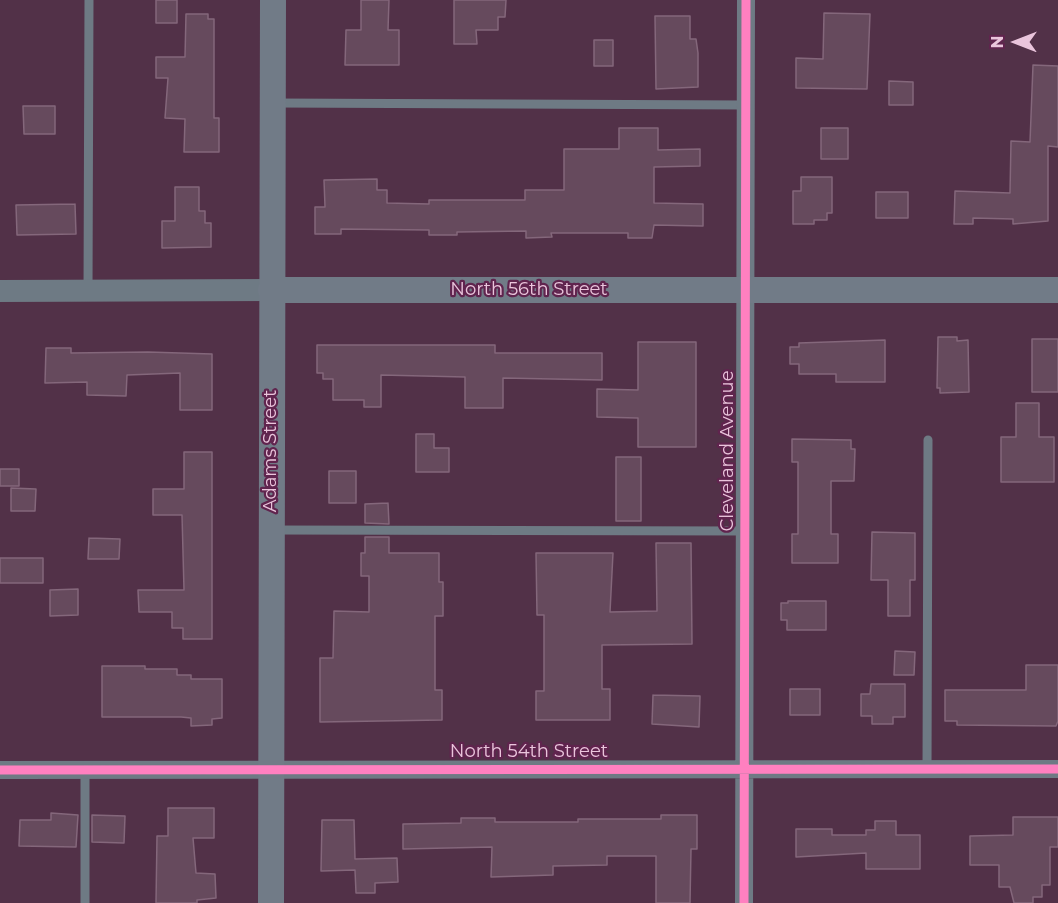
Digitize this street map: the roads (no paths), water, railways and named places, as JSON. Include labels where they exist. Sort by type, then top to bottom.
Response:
[{"type":"main road","name":"Adams Street","points":[[271,903],[273,0]]},
{"type":"main road","name":"North 56th Street","points":[[271,290],[1058,290]]},
{"type":"street","name":"Cleveland Avenue","points":[[744,903],[746,0]]},
{"type":"street","name":"North 56th Street","points":[[0,291],[271,290]]},
{"type":"street","name":"North 54th Street","points":[[0,770],[1058,769]]},
{"type":"lane","points":[[88,291],[89,0]]},
{"type":"lane","points":[[273,104],[746,105]]},
{"type":"lane","points":[[927,770],[928,440]]},
{"type":"lane","points":[[271,530],[745,531]]},
{"type":"lane","points":[[85,770],[85,903]]}]
